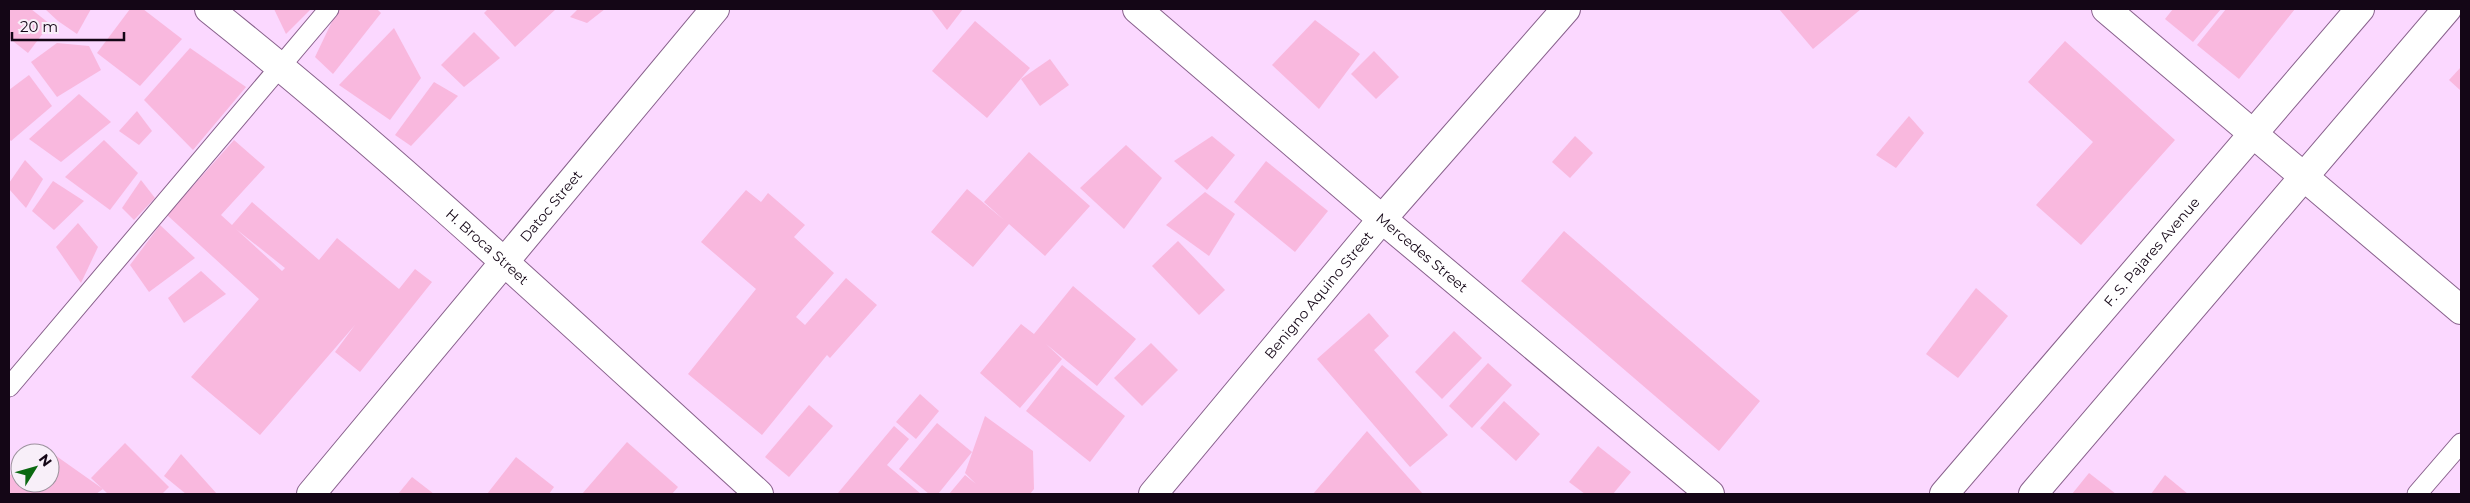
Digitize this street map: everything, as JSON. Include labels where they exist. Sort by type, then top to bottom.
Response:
[{"type":"street","name":"H. Broca Street","points":[[209,9],[281,66],[759,494]]},
{"type":"street","name":"Datoc Street","points":[[311,494],[502,262],[715,9]]},
{"type":"street","name":"Mercedes Street","points":[[1137,9],[1382,219],[1710,494]]},
{"type":"street","name":"Benigno Aquino Street","points":[[1154,494],[1382,219],[1566,9]]},
{"type":"street","points":[[2106,9],[2461,310]]},
{"type":"street","name":"F. S. Pajares Avenue","points":[[1944,494],[2360,9]]},
{"type":"street","points":[[2033,494],[2447,9]]},
{"type":"lane","points":[[9,387],[329,9]]},
{"type":"lane","points":[[2417,494],[2461,443]]},
{"type":"building","points":[[9,9],[31,9],[50,24],[28,53],[9,38]]},
{"type":"building","points":[[45,9],[91,9],[77,34]]},
{"type":"building","points":[[130,9],[143,9],[182,39],[140,86],[97,53]]},
{"type":"building","points":[[274,9],[311,9],[286,34]]},
{"type":"building","points":[[338,9],[377,9],[381,13],[333,74],[315,57]]},
{"type":"building","points":[[488,9],[556,9],[515,47],[484,13]]},
{"type":"building","points":[[578,9],[605,9],[587,23],[570,17]]},
{"type":"building","points":[[931,9],[963,9],[947,30]]},
{"type":"building","points":[[1779,9],[1861,9],[1813,49]]},
{"type":"building","points":[[2173,9],[2221,9],[2193,42],[2165,19]]},
{"type":"building","points":[[2226,9],[2295,9],[2239,79],[2197,45]]},
{"type":"building","points":[[1315,20],[1360,54],[1319,109],[1272,65]]},
{"type":"building","points":[[975,21],[1030,68],[987,118],[932,71]]},
{"type":"building","points":[[394,28],[421,78],[390,120],[339,85]]},
{"type":"building","points":[[474,32],[500,58],[464,87],[441,65]]},
{"type":"building","points":[[2065,41],[2175,140],[2081,245],[2036,205],[2093,142],[2028,82]]},
{"type":"building","points":[[57,43],[89,46],[101,70],[57,97],[31,62]]},
{"type":"building","points":[[190,48],[246,87],[193,150],[144,100]]},
{"type":"building","points":[[1374,51],[1399,77],[1376,99],[1351,74]]},
{"type":"building","points":[[1050,59],[1069,85],[1040,106],[1021,79]]},
{"type":"building","points":[[2461,67],[2461,91],[2449,80]]},
{"type":"building","points":[[29,75],[52,106],[11,141],[9,139],[9,90]]},
{"type":"building","points":[[434,82],[458,96],[411,146],[395,135]]},
{"type":"building","points":[[79,94],[111,122],[61,162],[29,139]]},
{"type":"building","points":[[137,111],[152,131],[139,145],[119,131]]},
{"type":"building","points":[[1909,116],[1924,133],[1896,168],[1876,155]]},
{"type":"building","points":[[1212,136],[1235,155],[1207,190],[1174,161]]},
{"type":"building","points":[[1575,136],[1593,153],[1570,178],[1552,162]]},
{"type":"building","points":[[104,140],[138,173],[110,210],[65,177]]},
{"type":"building","points":[[234,140],[265,167],[221,215],[232,225],[252,202],[319,260],[337,238],[399,289],[415,269],[432,282],[360,372],[335,352],[355,325],[260,435],[191,377],[259,299],[167,215]],"holes":[[[236,229],[285,268],[282,271]]]},
{"type":"building","points":[[1126,145],[1162,178],[1124,229],[1080,188]]},
{"type":"building","points":[[1029,152],[1090,206],[1045,256],[1009,224],[973,267],[931,232],[967,189],[1004,220],[984,202]]},
{"type":"building","points":[[25,160],[43,179],[26,208],[9,189],[9,183]]},
{"type":"building","points":[[1266,161],[1328,211],[1295,252],[1234,202]]},
{"type":"building","points":[[141,180],[155,198],[134,220],[122,208]]},
{"type":"building","points":[[53,181],[84,201],[54,230],[32,211]]},
{"type":"building","points":[[746,190],[761,202],[768,193],[805,225],[794,237],[834,273],[796,317],[805,325],[846,278],[877,305],[830,358],[827,355],[762,435],[688,374],[756,289],[701,242]]},
{"type":"building","points":[[1205,192],[1235,214],[1209,256],[1166,225]]},
{"type":"building","points":[[78,223],[98,247],[81,283],[56,247]]},
{"type":"building","points":[[160,225],[195,258],[149,292],[130,265]]},
{"type":"building","points":[[1564,231],[1760,401],[1719,451],[1521,281]]},
{"type":"building","points":[[1178,241],[1225,290],[1199,315],[1152,266]]},
{"type":"building","points":[[201,271],[226,294],[184,323],[168,298]]},
{"type":"building","points":[[1073,286],[1136,339],[1097,386],[1046,344],[1062,359],[1020,408],[980,373],[1021,324],[1034,334]]},
{"type":"building","points":[[1976,288],[2008,316],[1958,378],[1926,354]]},
{"type":"building","points":[[1369,313],[1389,336],[1374,350],[1448,435],[1410,467],[1317,359]]},
{"type":"building","points":[[1454,331],[1482,358],[1442,399],[1415,372]]},
{"type":"building","points":[[1151,343],[1178,370],[1142,406],[1114,378]]},
{"type":"building","points":[[1488,363],[1512,385],[1472,428],[1449,406]]},
{"type":"building","points":[[1062,365],[1125,416],[1090,462],[1026,411]]},
{"type":"building","points":[[920,394],[939,411],[916,439],[896,422]]},
{"type":"building","points":[[1504,401],[1540,434],[1516,461],[1480,428]]},
{"type":"building","points":[[809,405],[833,426],[789,477],[765,457]]},
{"type":"building","points":[[985,416],[1033,451],[1034,489],[1030,494],[949,494],[965,475],[976,484],[965,473]]},
{"type":"building","points":[[937,423],[972,452],[938,494],[929,494],[899,469]]},
{"type":"building","points":[[894,426],[909,439],[887,465],[921,494],[839,494],[838,493]]},
{"type":"building","points":[[1367,431],[1423,494],[1313,494]]},
{"type":"building","points":[[627,442],[678,487],[672,494],[582,494]]},
{"type":"building","points":[[125,443],[169,487],[162,494],[108,494],[91,478]]},
{"type":"building","points":[[1598,446],[1631,472],[1613,494],[1585,494],[1569,482]]},
{"type":"building","points":[[181,454],[217,494],[186,494],[164,476]]},
{"type":"building","points":[[516,457],[554,487],[549,494],[487,494]]},
{"type":"building","points":[[60,459],[103,489],[96,494],[9,494],[9,476],[10,493],[60,493]]},
{"type":"building","points":[[2089,473],[2116,494],[2072,494]]},
{"type":"building","points":[[2165,475],[2188,494],[2151,494]]},
{"type":"building","points":[[412,477],[434,494],[398,494]]}]
